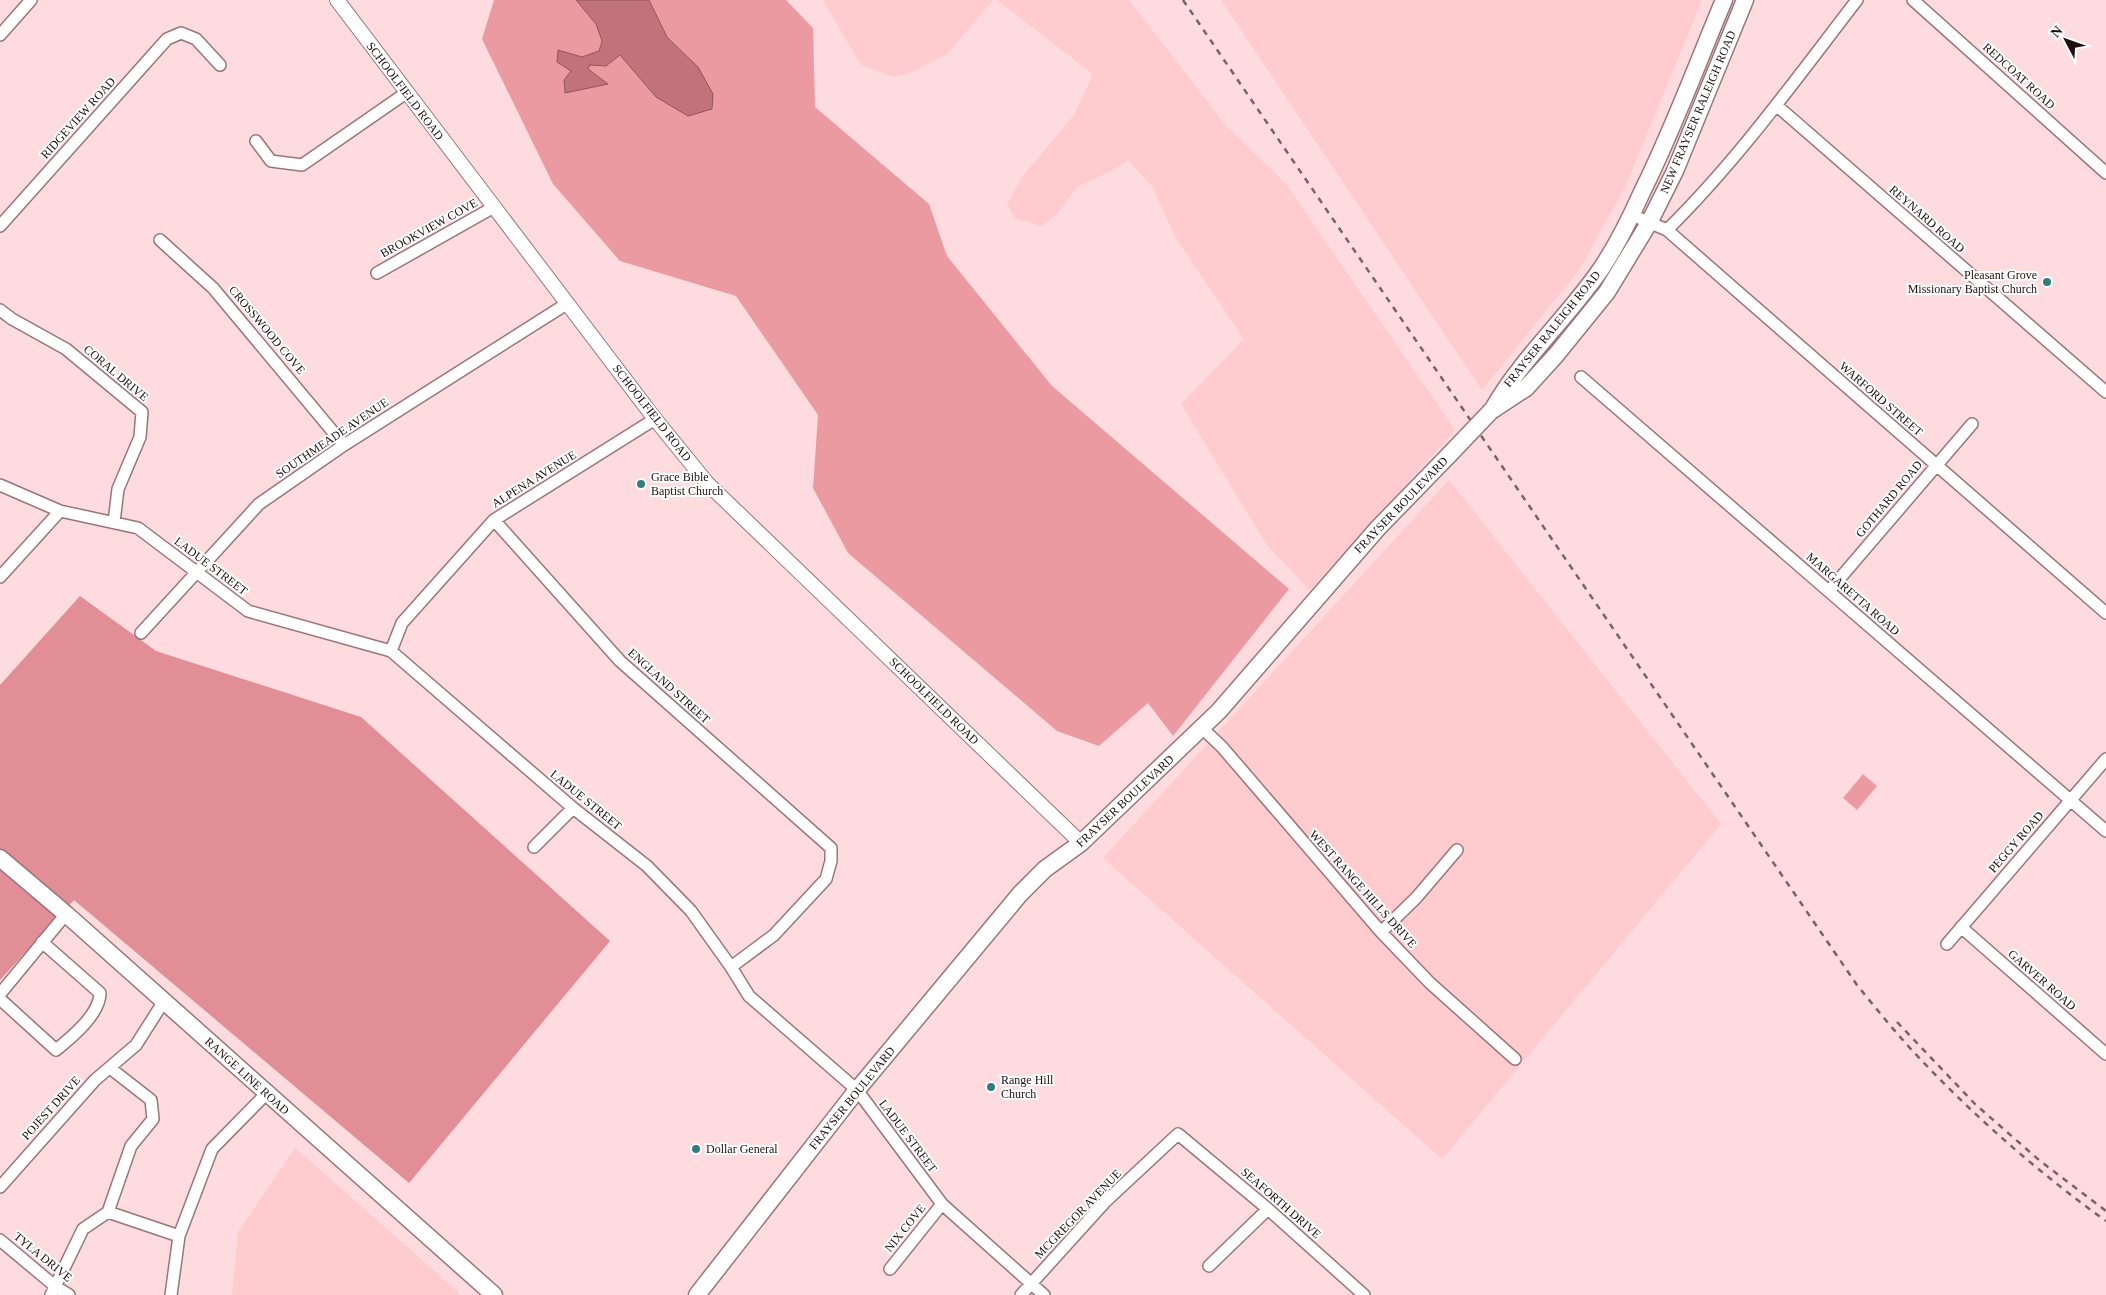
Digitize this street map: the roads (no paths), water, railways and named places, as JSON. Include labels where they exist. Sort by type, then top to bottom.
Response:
[{"type":"main road","name":"NEW FRAYSER RALEIGH ROAD","points":[[1632,214],[1657,162],[1724,0]]},
{"type":"main road","name":"NEW FRAYSER RALEIGH ROAD","points":[[1649,223],[1676,171],[1745,0]]},
{"type":"main road","name":"FRAYSER RALEIGH ROAD","points":[[1491,411],[1509,381],[1567,314],[1601,269],[1632,214]]},
{"type":"main road","name":"FRAYSER RALEIGH ROAD","points":[[1491,411],[1526,388],[1556,355],[1607,292],[1649,223]]},
{"type":"main road","name":"FRAYSER BOULEVARD","points":[[697,1295],[857,1090],[1020,894],[1045,869],[1082,843],[1220,711],[1378,528],[1491,411]]},
{"type":"main road","name":"RANGE LINE ROAD","points":[[0,858],[66,914],[494,1295]]},
{"type":"street","points":[[0,35],[31,0]]},
{"type":"street","name":"SCHOOLFIELD ROAD","points":[[337,0],[655,419],[707,483],[1082,843]]},
{"type":"street","points":[[1667,230],[1704,194],[1857,0]]},
{"type":"street","name":"REDCOAT ROAD","points":[[1913,0],[2106,173]]},
{"type":"street","name":"RIDGEVIEW ROAD","points":[[0,226],[167,40],[181,33],[196,39],[220,64]]},
{"type":"street","points":[[256,141],[271,161],[302,165],[406,93]]},
{"type":"street","name":"REYNARD ROAD","points":[[1776,105],[2106,392]]},
{"type":"street","name":"BROOKVIEW COVE","points":[[377,273],[494,207]]},
{"type":"street","name":"WARFORD STREET","points":[[1632,214],[1667,230],[2106,614]]},
{"type":"street","name":"CROSSWOOD COVE","points":[[160,240],[213,288],[344,445]]},
{"type":"street","name":"SOUTHMEADE AVENUE","points":[[141,633],[198,573],[259,504],[344,445],[568,303]]},
{"type":"street","name":"CORAL DRIVE","points":[[0,310],[12,319],[66,349],[142,412],[140,437],[118,489],[114,522]]},
{"type":"street","name":"MARGARETTA ROAD","points":[[1582,377],[2106,831]]},
{"type":"street","name":"ALPENA AVENUE","points":[[391,651],[402,623],[494,520],[655,419]]},
{"type":"street","name":"GOTHARD ROAD","points":[[1829,591],[1972,424]]},
{"type":"street","name":"LADUE STREET","points":[[0,485],[60,512],[138,528],[248,611],[391,651],[573,808],[647,866],[691,911],[749,996],[857,1090],[942,1204],[1044,1295]]},
{"type":"street","points":[[0,577],[60,512]]},
{"type":"street","name":"ENGLAND STREET","points":[[494,520],[620,661],[831,848],[831,861],[826,879],[774,934],[731,967]]},
{"type":"street","name":"WEST RANGE HILLS DRIVE","points":[[1202,728],[1222,747],[1381,932],[1430,983],[1515,1058]]},
{"type":"street","name":"PEGGY ROAD","points":[[1946,944],[2106,759]]},
{"type":"street","points":[[534,847],[573,808]]},
{"type":"street","points":[[1381,932],[1416,898],[1457,850]]},
{"type":"street","points":[[0,994],[66,914]]},
{"type":"street","name":"GARVER ROAD","points":[[1961,927],[2106,1054]]},
{"type":"street","points":[[0,999],[56,1050],[76,1035],[100,1002],[100,993],[42,942]]},
{"type":"street","name":"POJEST DRIVE","points":[[0,1187],[95,1080],[136,1045],[164,1001]]},
{"type":"street","points":[[53,1291],[83,1229],[108,1212],[131,1146],[153,1119],[152,1100],[110,1068]]},
{"type":"street","points":[[171,1295],[179,1236],[212,1149],[266,1094]]},
{"type":"street","name":"SEAFORTH DRIVE","points":[[1178,1134],[1268,1209],[1364,1295]]},
{"type":"street","name":"MCGREGOR AVENUE","points":[[1021,1295],[1105,1202],[1178,1134]]},
{"type":"street","name":"NIX COVE","points":[[890,1269],[942,1204]]},
{"type":"street","points":[[1210,1266],[1268,1209]]},
{"type":"street","points":[[108,1212],[179,1236]]},
{"type":"street","name":"TYLA DRIVE","points":[[0,1240],[53,1291],[69,1295]]},
{"type":"railway","points":[[1183,0],[1857,985],[1931,1071],[1979,1117],[2028,1160],[2106,1221]]},
{"type":"railway","points":[[1897,1022],[1975,1104],[2039,1160],[2106,1211]]},
{"type":"place","name":"Pleasant Grove Missionary Baptist Church","points":[[2047,282]]},
{"type":"place","name":"Grace Bible Baptist Church","points":[[641,484]]},
{"type":"place","name":"Range Hill Church","points":[[991,1087]]},
{"type":"place","name":"Dollar General","points":[[696,1149]]}]
